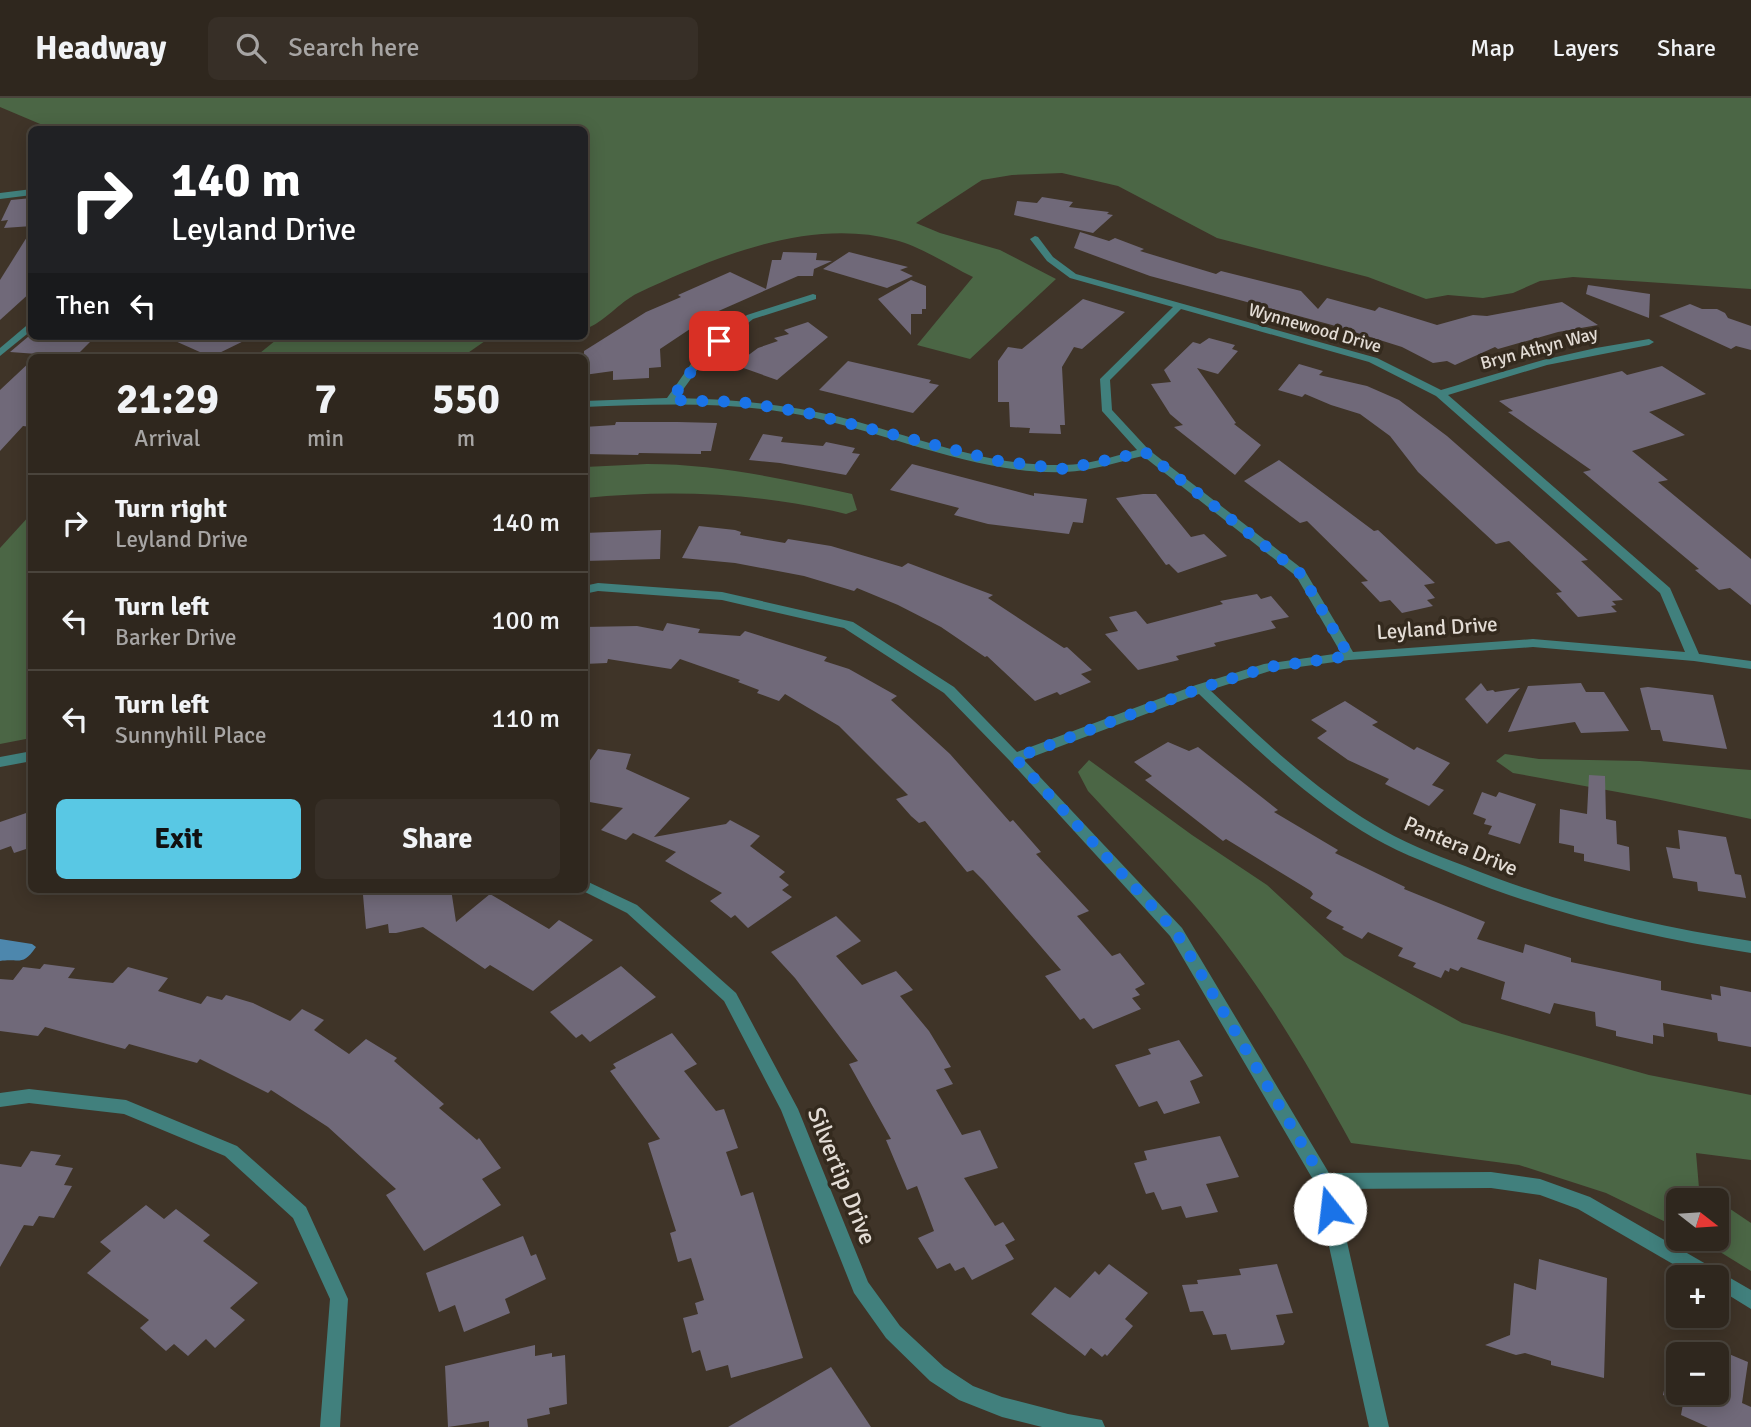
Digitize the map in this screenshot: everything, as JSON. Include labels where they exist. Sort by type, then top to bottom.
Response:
[{"type":"street","points":[[0,196],[28,192]]},
{"type":"street","name":"Wynnewood Drive","points":[[1035,239],[1050,259],[1073,276],[1373,360],[1440,394],[1666,591],[1694,657]]},
{"type":"street","points":[[671,400],[704,353],[750,317],[813,297]]},
{"type":"street","points":[[1178,307],[1105,379],[1107,411],[1145,452],[1301,574],[1349,656]]},
{"type":"street","points":[[0,353],[28,328]]},
{"type":"street","name":"Bryn Athyn Way","points":[[1440,394],[1522,367],[1614,346],[1649,342]]},
{"type":"street","points":[[588,404],[671,400],[740,402],[803,412],[999,461],[1064,469],[1145,452]]},
{"type":"street","points":[[588,589],[598,587],[722,596],[848,625],[949,690],[1015,758],[1176,932],[1324,1181],[1379,1427]]},
{"type":"street","name":"Leyland Drive","points":[[1015,758],[1201,688],[1269,667],[1349,656],[1533,643],[1694,657],[1751,665]]},
{"type":"street","name":"Pantera Drive","points":[[1201,688],[1268,753],[1325,797],[1395,844],[1496,886],[1589,915],[1689,939],[1751,947]]},
{"type":"street","points":[[0,762],[28,757]]},
{"type":"street","name":"Silvertip Drive","points":[[588,887],[632,909],[730,997],[789,1109],[860,1287],[893,1332],[937,1374],[966,1393],[1002,1407],[1068,1424],[1095,1427]]},
{"type":"street","points":[[0,1100],[29,1096],[126,1107],[232,1151],[300,1213],[339,1299],[330,1427]]},
{"type":"street","points":[[1324,1181],[1491,1180],[1540,1187],[1584,1203],[1693,1265]]},
{"type":"street","points":[[1729,1286],[1751,1300]]},
{"type":"green space","points":[[0,98],[1751,98],[1751,289],[1573,277],[1540,281],[1513,293],[1483,298],[1448,295],[1426,299],[1368,277],[1217,238],[1118,186],[1062,173],[1012,175],[982,180],[916,223],[940,233],[1000,250],[1056,279],[970,359],[917,345],[973,277],[905,243],[863,234],[797,237],[731,254],[638,293],[588,328],[588,126],[45,126],[0,107]]},
{"type":"green space","points":[[276,340],[493,340],[485,341],[466,354],[259,354]]},
{"type":"green space","points":[[673,465],[775,478],[852,494],[857,510],[846,514],[781,501],[716,495],[651,494],[588,498],[588,467]]},
{"type":"green space","points":[[28,517],[28,739],[0,744],[0,548]]},
{"type":"green space","points":[[1505,754],[1539,759],[1640,761],[1751,770],[1751,819],[1513,773],[1496,761]]},
{"type":"green space","points":[[1089,760],[1192,835],[1267,885],[1344,956],[1462,1023],[1649,1075],[1751,1095],[1751,1160],[1696,1153],[1699,1188],[1666,1188],[1666,1222],[1606,1193],[1519,1165],[1351,1143],[1297,1048],[1236,957],[1190,900],[1088,791],[1078,772]]},
{"type":"green space","points":[[1729,1208],[1751,1223],[1751,1271],[1718,1251],[1729,1251]]},
{"type":"water","points":[[0,939],[36,947],[24,959],[0,961]]},
{"type":"building","points":[[1042,197],[1073,202],[1069,207],[1109,212],[1107,214],[1113,215],[1093,233],[1014,215],[1017,201],[1037,203]]},
{"type":"building","points":[[28,198],[28,226],[4,228],[8,220],[1,221],[11,200]]},
{"type":"building","points":[[1080,232],[1109,241],[1115,238],[1144,249],[1140,251],[1216,274],[1221,271],[1301,291],[1318,309],[1327,298],[1375,311],[1379,307],[1437,325],[1473,315],[1487,316],[1562,302],[1598,325],[1558,332],[1498,349],[1495,347],[1455,365],[1447,361],[1433,363],[1402,347],[1332,325],[1150,276],[1074,248]]},
{"type":"building","points":[[28,235],[28,295],[0,320],[0,280]]},
{"type":"building","points":[[783,252],[817,253],[816,260],[832,261],[814,269],[813,276],[798,276],[714,313],[660,349],[661,367],[649,368],[649,378],[613,380],[613,371],[588,374],[588,354],[584,354],[584,351],[646,312],[730,272],[766,289],[772,260],[781,260]]},
{"type":"building","points":[[849,252],[908,267],[900,270],[913,276],[887,288],[823,269]]},
{"type":"building","points":[[911,280],[926,286],[926,309],[922,309],[922,314],[911,314],[911,335],[878,299]]},
{"type":"building","points":[[1588,285],[1650,294],[1649,318],[1586,294]]},
{"type":"building","points":[[1083,299],[1125,312],[1082,349],[1074,347],[1062,367],[1065,425],[1060,425],[1061,434],[1029,433],[1030,428],[1010,427],[1009,402],[998,402],[998,361],[1008,347],[1022,349]]},
{"type":"building","points":[[1690,304],[1702,309],[1717,309],[1728,318],[1751,326],[1751,350],[1736,346],[1731,349],[1659,316]]},
{"type":"building","points":[[808,322],[828,337],[777,380],[735,365],[758,348],[778,341],[774,338],[789,334],[784,330]]},
{"type":"building","points":[[28,337],[28,340],[92,340],[78,354],[10,352]]},
{"type":"building","points":[[1209,338],[1235,345],[1232,349],[1238,351],[1218,374],[1197,368],[1236,423],[1234,424],[1261,445],[1235,475],[1174,427],[1183,425],[1170,414],[1151,384],[1171,382],[1164,370],[1193,342],[1200,344]]},
{"type":"building","points":[[173,340],[246,340],[217,354],[204,354]]},
{"type":"building","points":[[848,361],[931,380],[929,383],[939,385],[913,413],[819,390]]},
{"type":"building","points":[[28,364],[28,427],[23,426],[0,451],[0,390]]},
{"type":"building","points":[[1299,364],[1323,371],[1319,375],[1367,386],[1399,400],[1447,436],[1588,560],[1581,561],[1623,600],[1612,601],[1616,605],[1611,606],[1617,612],[1578,617],[1556,593],[1562,592],[1509,541],[1496,544],[1418,472],[1390,436],[1360,414],[1305,394],[1302,397],[1278,390]]},
{"type":"building","points":[[1662,366],[1706,394],[1649,412],[1685,435],[1632,451],[1668,480],[1658,482],[1751,559],[1751,605],[1730,588],[1719,590],[1695,570],[1699,569],[1583,472],[1591,470],[1508,412],[1513,411],[1499,401],[1622,371],[1627,375]]},
{"type":"building","points":[[616,422],[717,423],[711,451],[701,451],[701,454],[588,454],[588,427],[615,425]]},
{"type":"building","points":[[763,434],[783,437],[781,442],[823,446],[826,442],[855,448],[852,453],[860,454],[846,475],[749,460]]},
{"type":"building","points":[[1279,460],[1374,531],[1378,530],[1435,583],[1424,585],[1435,598],[1427,600],[1433,606],[1402,613],[1390,600],[1380,602],[1361,582],[1368,581],[1307,521],[1300,523],[1244,481]]},
{"type":"building","points":[[912,464],[1034,496],[1034,493],[1087,499],[1083,523],[1073,522],[1069,534],[988,524],[954,515],[959,508],[890,490]]},
{"type":"building","points":[[1156,494],[1191,537],[1204,534],[1227,556],[1178,573],[1169,564],[1166,565],[1116,498]]},
{"type":"building","points":[[699,526],[735,530],[741,532],[740,535],[785,543],[788,539],[831,546],[902,567],[908,563],[993,595],[988,598],[1064,648],[1067,647],[1092,670],[1081,674],[1091,682],[1060,695],[1057,692],[1035,701],[987,656],[941,627],[857,588],[854,591],[804,576],[735,563],[682,558]]},
{"type":"building","points":[[661,530],[660,559],[588,561],[588,533]]},
{"type":"building","points":[[1257,594],[1261,599],[1271,596],[1289,617],[1271,621],[1276,628],[1214,643],[1216,646],[1176,656],[1179,660],[1138,670],[1105,634],[1118,631],[1109,617],[1136,611],[1147,624],[1223,604],[1220,601]]},
{"type":"building","points":[[667,623],[700,629],[698,633],[740,636],[745,631],[827,657],[824,661],[849,669],[897,696],[891,700],[950,754],[1010,822],[1013,820],[1041,852],[1036,854],[1089,911],[1077,916],[1112,956],[1120,953],[1145,984],[1135,989],[1140,995],[1132,998],[1141,1009],[1093,1029],[1084,1018],[1080,1020],[1045,976],[1061,970],[983,880],[973,870],[967,872],[925,821],[919,823],[911,816],[896,799],[908,795],[839,726],[785,694],[779,701],[757,693],[759,690],[738,682],[740,680],[680,659],[671,669],[608,659],[607,663],[588,664],[588,627],[637,626],[663,631]]},
{"type":"building","points":[[1481,683],[1487,691],[1520,688],[1487,724],[1465,699]]},
{"type":"building","points":[[1581,683],[1586,692],[1604,692],[1629,731],[1581,733],[1575,722],[1508,732],[1528,686]]},
{"type":"building","points":[[1640,688],[1713,695],[1727,749],[1663,741],[1660,730],[1651,730]]},
{"type":"building","points":[[1345,701],[1378,722],[1372,725],[1414,750],[1417,747],[1450,763],[1432,785],[1444,790],[1429,806],[1385,784],[1389,779],[1348,760],[1317,738],[1327,731],[1311,720]]},
{"type":"building","points":[[1168,742],[1189,751],[1198,747],[1278,810],[1274,812],[1338,850],[1335,853],[1405,887],[1404,889],[1485,922],[1477,939],[1523,953],[1525,944],[1571,958],[1571,962],[1661,981],[1661,990],[1712,1000],[1711,994],[1721,996],[1720,986],[1751,992],[1751,1047],[1718,1041],[1717,1033],[1663,1023],[1664,1037],[1653,1035],[1653,1044],[1616,1036],[1616,1031],[1596,1026],[1595,1012],[1554,1003],[1550,1014],[1501,999],[1505,982],[1461,967],[1458,971],[1450,968],[1449,972],[1445,970],[1441,978],[1413,967],[1416,963],[1398,956],[1403,948],[1368,932],[1362,939],[1342,929],[1344,927],[1326,918],[1332,911],[1310,898],[1313,894],[1311,891],[1226,839],[1223,841],[1145,780],[1152,776],[1134,762]]},
{"type":"building","points":[[598,749],[631,754],[626,769],[690,798],[654,837],[726,824],[730,820],[760,836],[750,846],[785,872],[779,877],[789,885],[782,890],[792,897],[748,928],[735,915],[731,918],[710,901],[722,893],[665,861],[676,852],[633,833],[626,840],[601,830],[623,808],[588,802],[588,763]]},
{"type":"building","points":[[1589,775],[1605,776],[1606,819],[1616,821],[1617,844],[1629,847],[1630,871],[1584,861],[1584,854],[1574,852],[1574,846],[1559,843],[1560,809],[1587,814]]},
{"type":"building","points":[[1482,792],[1496,797],[1499,792],[1536,804],[1520,844],[1488,834],[1492,826],[1484,824],[1486,819],[1473,814]]},
{"type":"building","points":[[28,812],[28,848],[14,853],[11,846],[0,850],[0,822]]},
{"type":"building","points":[[1678,830],[1726,837],[1735,874],[1741,875],[1746,898],[1698,891],[1697,882],[1673,878],[1666,847],[1680,849]]},
{"type":"building","points":[[452,893],[456,922],[490,894],[549,929],[559,920],[593,940],[533,991],[490,965],[485,969],[423,927],[396,933],[389,933],[388,924],[366,929],[363,895]]},
{"type":"building","points":[[836,916],[861,941],[836,956],[862,985],[896,971],[913,990],[900,996],[929,1031],[951,1067],[944,1069],[953,1084],[936,1090],[962,1135],[980,1130],[998,1168],[964,1178],[995,1226],[1003,1222],[1015,1240],[1005,1245],[1014,1259],[972,1280],[964,1267],[955,1271],[950,1263],[937,1269],[918,1238],[934,1231],[917,1186],[907,1190],[886,1140],[891,1139],[849,1064],[858,1061],[795,978],[771,952]]},
{"type":"building","points":[[44,964],[75,968],[68,978],[113,983],[128,967],[168,978],[158,991],[201,1004],[207,996],[222,1000],[226,995],[253,1003],[290,1021],[302,1009],[324,1020],[314,1030],[349,1054],[366,1039],[397,1058],[394,1061],[444,1104],[439,1108],[477,1140],[479,1138],[501,1168],[482,1179],[501,1205],[424,1251],[386,1195],[396,1189],[328,1127],[271,1090],[268,1093],[200,1059],[197,1063],[129,1044],[125,1049],[45,1027],[38,1036],[0,1031],[0,979],[13,980],[23,967],[40,969]]},
{"type":"building","points":[[621,966],[656,997],[590,1042],[582,1034],[576,1038],[550,1012]]},
{"type":"building","points":[[672,1033],[697,1064],[684,1071],[716,1111],[724,1109],[738,1148],[726,1152],[741,1196],[753,1192],[803,1358],[731,1378],[728,1365],[706,1371],[700,1350],[692,1353],[683,1318],[698,1314],[695,1303],[704,1300],[691,1258],[678,1262],[670,1233],[676,1231],[648,1143],[660,1139],[610,1071],[616,1068],[613,1064]]},
{"type":"building","points":[[1179,1040],[1203,1076],[1190,1081],[1200,1103],[1164,1114],[1157,1101],[1139,1107],[1115,1065],[1151,1054],[1148,1049]]},
{"type":"building","points":[[1220,1136],[1239,1177],[1206,1184],[1218,1212],[1186,1218],[1181,1206],[1162,1210],[1154,1192],[1146,1194],[1134,1163],[1147,1160],[1144,1151]]},
{"type":"building","points":[[31,1151],[61,1155],[55,1165],[73,1168],[64,1185],[72,1186],[54,1218],[39,1216],[33,1226],[24,1225],[0,1267],[0,1164],[21,1167]]},
{"type":"building","points":[[146,1205],[164,1219],[176,1209],[210,1235],[203,1241],[258,1283],[230,1308],[245,1320],[215,1348],[206,1339],[188,1356],[174,1344],[166,1351],[140,1328],[149,1320],[87,1273],[111,1251],[100,1242]]},
{"type":"building","points":[[523,1236],[531,1256],[536,1254],[546,1279],[505,1299],[510,1313],[464,1332],[455,1305],[439,1312],[426,1273]]},
{"type":"building","points":[[1539,1259],[1607,1278],[1604,1378],[1551,1365],[1551,1361],[1525,1353],[1516,1355],[1485,1345],[1510,1335],[1514,1283],[1536,1290]]},
{"type":"building","points":[[1109,1264],[1148,1293],[1125,1319],[1133,1326],[1107,1356],[1105,1354],[1102,1357],[1091,1348],[1085,1356],[1031,1314],[1055,1287],[1070,1298],[1095,1271],[1099,1275]]},
{"type":"building","points":[[1277,1264],[1293,1313],[1276,1315],[1285,1342],[1283,1345],[1231,1350],[1226,1334],[1213,1335],[1203,1311],[1190,1312],[1182,1285],[1198,1284],[1197,1280],[1241,1275],[1239,1269]]},
{"type":"building","points":[[535,1345],[535,1356],[552,1353],[552,1357],[565,1355],[567,1404],[549,1408],[550,1414],[527,1419],[528,1427],[489,1427],[489,1421],[448,1427],[445,1366]]},
{"type":"building","points":[[1729,1354],[1748,1362],[1742,1403],[1751,1407],[1751,1427],[1708,1427],[1681,1415],[1683,1405],[1729,1405]]},
{"type":"building","points":[[831,1367],[871,1427],[728,1427]]},
{"type":"route","points":[[719,341],[704,353],[671,400],[740,402],[803,412],[999,461],[1064,469],[1145,452],[1301,574],[1349,656],[1269,667],[1201,688],[1015,758],[1176,932],[1324,1181],[1330,1209]]}]
